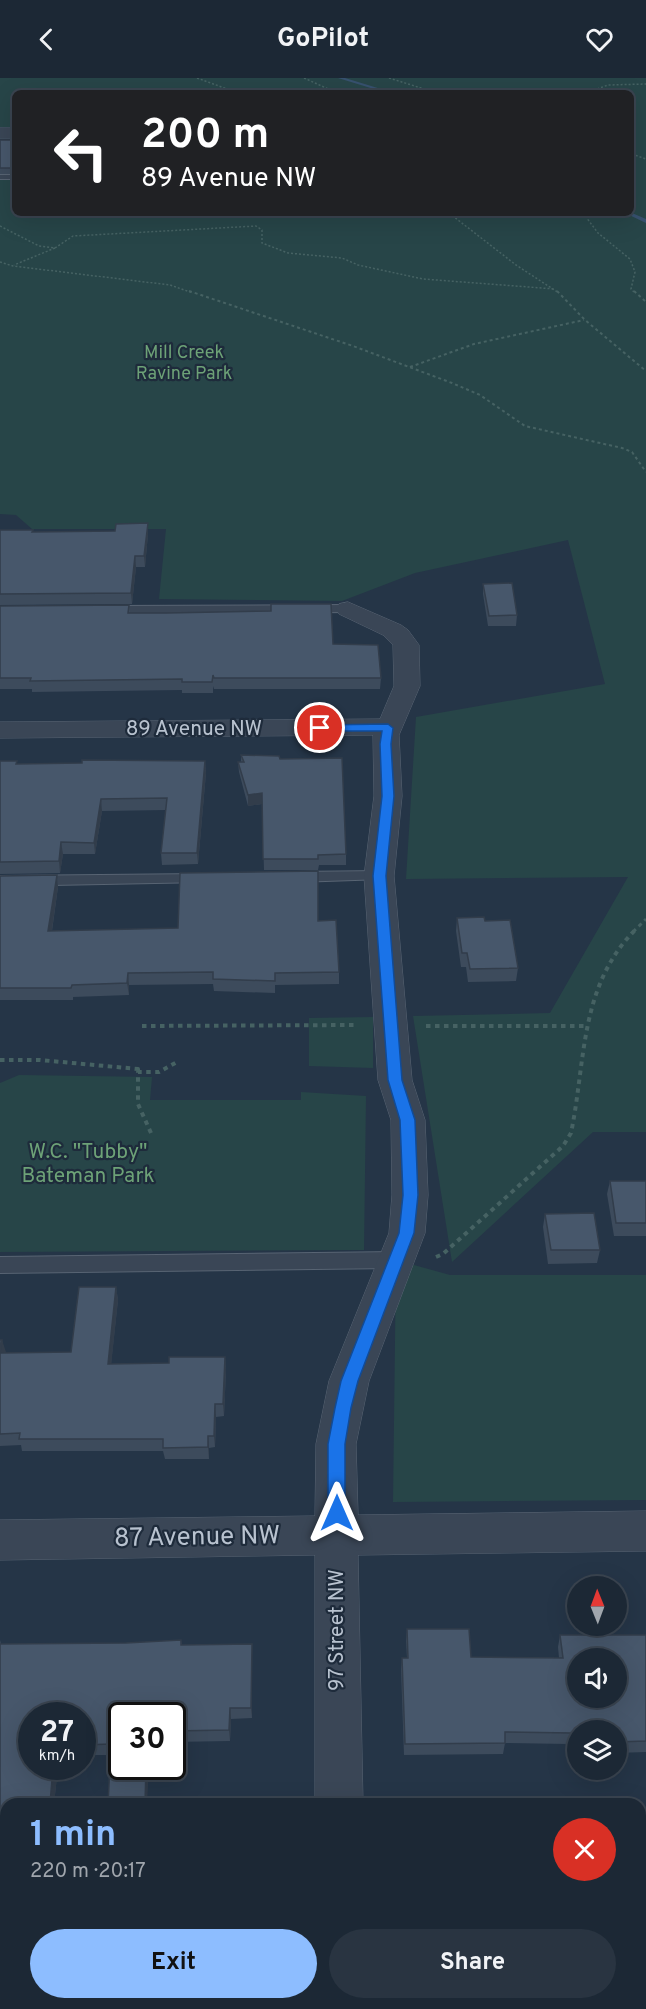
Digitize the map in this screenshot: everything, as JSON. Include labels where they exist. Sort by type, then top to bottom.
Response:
[{"type":"street","name":"97 Street NW","points":[[339,1798],[336,1444],[349,1381],[407,1233],[410,1195],[408,1120],[395,1080],[380,876],[388,796],[386,744],[388,728],[407,686],[406,645],[392,630],[357,611],[348,609]]},
{"type":"street","name":"89 Avenue NW","points":[[0,730],[388,728]]},
{"type":"street","name":"87 Avenue NW","points":[[0,1540],[646,1531]]},
{"type":"lane","points":[[93,611],[348,609]]},
{"type":"lane","points":[[285,878],[380,876]]},
{"type":"lane","points":[[0,881],[213,878]]},
{"type":"lane","points":[[0,1265],[396,1260]]},
{"type":"path","points":[[197,78],[230,90]]},
{"type":"path","points":[[304,78],[330,90]]},
{"type":"path","points":[[389,78],[427,90]]},
{"type":"path","points":[[594,90],[608,85],[646,84]]},
{"type":"path","points":[[453,216],[516,265],[555,289],[585,320],[646,371]]},
{"type":"path","points":[[585,216],[598,233],[630,259],[635,272],[631,289],[646,302]]},
{"type":"path","points":[[0,226],[39,246],[55,248]]},
{"type":"path","points":[[13,266],[55,248],[73,236],[256,226],[262,230],[262,243],[288,254],[342,258],[358,266],[423,279],[555,289]]},
{"type":"path","points":[[0,262],[13,266],[170,285],[262,314],[480,395],[525,426],[632,452],[646,472]]},
{"type":"path","points":[[410,368],[474,344],[585,320]]},
{"type":"path","points":[[396,1260],[433,1258],[443,1254],[563,1146],[571,1133],[574,1119],[584,1026],[606,966],[628,935],[646,919]]},
{"type":"path","points":[[142,1026],[584,1026]]},
{"type":"path","points":[[0,1060],[40,1060],[138,1069],[136,1103],[151,1133]]},
{"type":"path","points":[[138,1072],[159,1072],[177,1062]]},
{"type":"green space","name":"Mill Creek Ravine Park","points":[[0,78],[646,78],[646,1132],[593,1132],[452,1262],[413,1016],[550,1013],[628,877],[406,879],[416,717],[605,684],[568,540],[415,573],[342,601],[159,599],[166,529],[32,529],[16,515],[0,514],[0,161],[12,160],[12,216],[634,216],[634,90],[12,90],[12,127],[0,127]]},
{"type":"green space","points":[[373,1017],[373,1068],[309,1066],[309,1018]]},
{"type":"green space","name":"W.C. \"Tubby\" Bateman Park","points":[[19,1075],[152,1077],[150,1100],[301,1100],[301,1092],[366,1096],[364,1250],[0,1252],[0,1083]]},
{"type":"green space","points":[[396,1260],[450,1275],[646,1275],[646,1500],[393,1502]]},
{"type":"building","points":[[0,140],[12,140],[12,168],[0,168]]},
{"type":"building","points":[[148,523],[144,556],[135,556],[131,593],[0,594],[0,530],[115,531],[116,524]]},
{"type":"building","points":[[512,583],[517,615],[489,616],[483,584]]},
{"type":"building","points":[[271,604],[331,604],[333,644],[378,645],[381,678],[214,678],[213,675],[212,682],[182,682],[182,679],[30,681],[31,678],[0,678],[0,606],[129,605],[128,613],[167,613],[271,611]]},
{"type":"building","points":[[241,755],[279,756],[280,759],[342,758],[346,854],[318,855],[318,859],[263,859],[262,793],[248,795],[238,762],[244,762]]},
{"type":"building","points":[[82,760],[205,761],[197,853],[161,853],[167,798],[101,799],[94,843],[61,842],[59,861],[0,862],[0,761],[17,761],[16,764],[82,763]]},
{"type":"building","points":[[318,871],[318,921],[336,920],[339,972],[275,973],[275,981],[213,979],[213,972],[128,973],[127,983],[72,985],[71,988],[0,988],[0,876],[57,875],[48,931],[178,928],[180,873]]},
{"type":"building","points":[[484,917],[485,921],[510,920],[518,968],[470,969],[467,953],[462,953],[457,918]]},
{"type":"building","points":[[610,1181],[646,1181],[646,1223],[616,1223]]},
{"type":"building","points":[[594,1213],[600,1250],[551,1250],[545,1214]]},
{"type":"building","points":[[79,1287],[116,1287],[108,1364],[169,1363],[169,1357],[225,1357],[223,1404],[215,1404],[214,1436],[208,1436],[208,1447],[163,1448],[163,1439],[19,1439],[20,1433],[0,1434],[0,1353],[71,1352]]},
{"type":"building","points":[[407,1629],[469,1629],[471,1657],[563,1658],[560,1635],[646,1635],[646,1741],[627,1742],[627,1720],[567,1720],[567,1733],[505,1732],[505,1743],[405,1744],[402,1658],[408,1658]]},
{"type":"building","points":[[181,1640],[181,1645],[252,1644],[251,1708],[230,1708],[229,1730],[186,1731],[186,1702],[108,1702],[108,1744],[96,1745],[96,1702],[18,1702],[18,1780],[52,1780],[50,1798],[0,1798],[0,1644]]},
{"type":"building","points":[[109,1780],[146,1780],[145,1798],[108,1798]]},
{"type":"waterway","points":[[340,78],[382,90]]},
{"type":"waterway","points":[[634,216],[646,221]]},
{"type":"route","points":[[320,728],[388,728],[386,744],[388,796],[380,876],[395,1080],[408,1120],[410,1195],[407,1233],[349,1381],[336,1444],[337,1513]]}]
